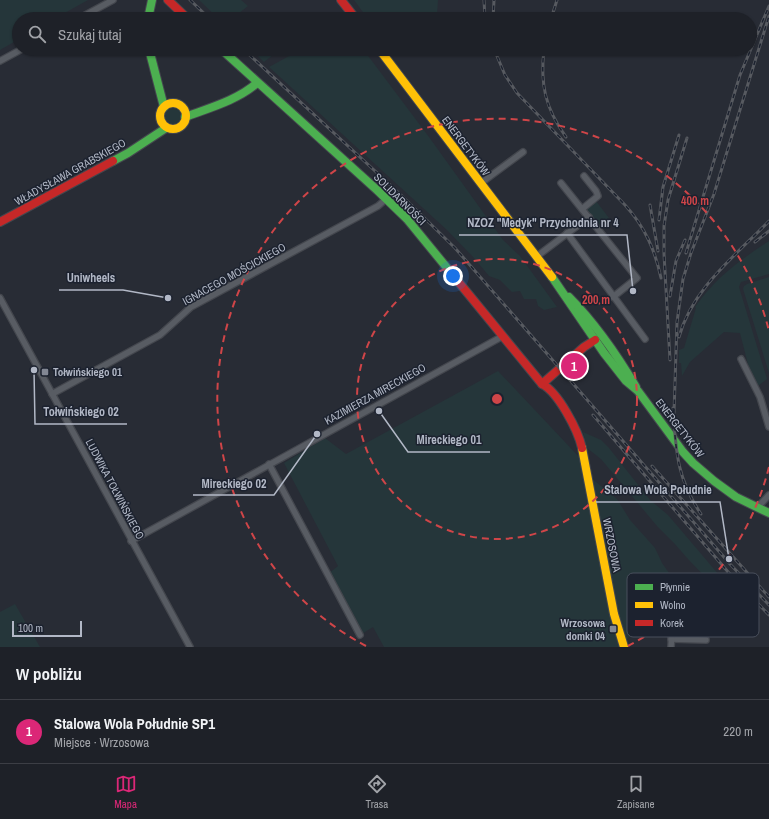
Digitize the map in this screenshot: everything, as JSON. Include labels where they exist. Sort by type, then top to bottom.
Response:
[{"type":"street","points":[[91,12],[113,0]]},
{"type":"street","points":[[149,12],[152,0]]},
{"type":"street","points":[[168,0],[181,12]]},
{"type":"street","points":[[342,0],[351,12]]},
{"type":"street","points":[[0,61],[12,54]]},
{"type":"street","points":[[151,56],[154,72],[167,106]]},
{"type":"street","name":"SOLIDARNOŚCI","points":[[229,56],[407,219],[542,384]]},
{"type":"street","name":"ENERGETYKÓW","points":[[383,56],[556,283],[595,340],[626,381],[638,391]]},
{"type":"street","points":[[184,113],[205,109],[234,97],[249,90],[255,80]]},
{"type":"street","points":[[178,105],[184,113],[183,124],[177,128],[170,129],[164,125],[160,114],[167,106],[178,105]]},
{"type":"street","name":"WŁADYSŁAWA GRABSKIEGO","points":[[0,222],[128,153],[164,125]]},
{"type":"street","points":[[481,183],[522,152]]},
{"type":"street","points":[[582,209],[598,196],[596,190],[584,176]]},
{"type":"street","points":[[562,183],[637,278],[613,297]]},
{"type":"street","name":"IGNACEGO MOŚCICKIEGO","points":[[52,394],[160,335],[192,307],[378,206],[386,199]]},
{"type":"street","points":[[536,257],[589,217]]},
{"type":"street","points":[[567,233],[645,339]]},
{"type":"street","name":"ENERGETYKÓW","points":[[556,283],[578,306],[592,324],[629,374],[638,391],[683,452],[693,463],[714,481],[736,496],[769,513]]},
{"type":"street","name":"LUDWIKA TOŁWIŃSKIEGO","points":[[0,298],[190,647]]},
{"type":"street","points":[[592,324],[595,340],[613,352]]},
{"type":"street","name":"KAZIMIERZA MIRECKIEGO","points":[[131,540],[503,336]]},
{"type":"street","points":[[542,384],[595,340]]},
{"type":"street","points":[[741,359],[760,397],[769,427]]},
{"type":"street","name":"WRZOSOWA","points":[[542,384],[546,386],[568,414],[579,434],[614,614],[624,647]]},
{"type":"street","points":[[269,464],[360,634]]},
{"type":"street","points":[[757,508],[769,495]]},
{"type":"street","points":[[671,647],[671,639],[706,640]]},
{"type":"shaded area","points":[[0,0],[88,0],[67,12],[12,12],[12,43],[0,50]]},
{"type":"shaded area","points":[[199,0],[241,0],[248,6],[240,12],[212,12]]},
{"type":"shaded area","points":[[354,0],[438,0],[437,12],[363,12]]},
{"type":"shaded area","points":[[258,56],[272,56],[264,62]]},
{"type":"shaded area","points":[[289,56],[368,56],[503,240],[520,256],[557,307],[544,310],[538,306],[536,299],[524,299],[520,291],[512,292],[500,280],[489,276],[447,230],[269,67]]},
{"type":"shaded area","points":[[173,107],[179,110],[182,116],[179,122],[173,125],[167,122],[164,116],[167,110]]},
{"type":"shaded area","points":[[596,201],[609,218],[599,226],[586,209]]},
{"type":"shaded area","points":[[769,241],[769,274],[741,282],[739,287],[767,379],[758,386],[751,376],[740,333],[724,332],[690,362],[682,376],[681,363],[679,363],[679,350],[684,348],[696,308],[695,307],[720,278]]},
{"type":"shaded area","points":[[769,277],[769,373],[743,289],[747,284]]},
{"type":"shaded area","points":[[498,371],[581,459],[621,647],[384,647],[373,627],[360,635],[328,574],[338,566],[284,463],[325,438],[346,454]]},
{"type":"shaded area","points":[[583,432],[601,440],[609,448],[650,500],[668,515],[717,573],[701,573],[657,526],[601,459],[587,448]]},
{"type":"shaded area","points":[[591,478],[617,499],[630,520],[655,548],[662,563],[669,573],[627,573],[627,637],[629,637],[626,641],[619,620]]},
{"type":"shaded area","points":[[15,604],[40,647],[0,647],[0,612]]},
{"type":"railway","points":[[190,0],[203,12]]},
{"type":"railway","points":[[484,0],[485,12]]},
{"type":"railway","points":[[493,12],[494,0]]},
{"type":"railway","points":[[553,12],[557,0]]},
{"type":"railway","points":[[757,35],[769,6]]},
{"type":"railway","points":[[757,55],[769,16]]},
{"type":"railway","points":[[251,56],[401,195],[455,248],[739,573]]},
{"type":"railway","points":[[497,56],[505,75],[517,93],[632,213],[644,230],[656,258],[661,278]]},
{"type":"railway","points":[[543,56],[544,85],[549,106],[553,116],[566,137]]},
{"type":"railway","points":[[686,253],[740,75],[748,56]]},
{"type":"railway","points":[[674,413],[677,322],[683,279],[691,253],[714,194],[757,56]]},
{"type":"railway","points":[[659,220],[663,187],[679,135]]},
{"type":"railway","points":[[670,360],[664,254],[664,226],[668,200],[687,138]]},
{"type":"railway","points":[[650,205],[658,251]]},
{"type":"railway","points":[[679,337],[685,320],[704,288],[729,260],[769,221]]},
{"type":"railway","points":[[755,242],[769,231]]},
{"type":"railway","points":[[670,296],[676,261],[685,240]]},
{"type":"railway","points":[[673,408],[675,437],[682,475],[686,488],[701,514]]},
{"type":"railway","points":[[593,415],[729,573]]},
{"type":"railway","points":[[652,466],[748,573]]},
{"type":"railway","points":[[759,586],[769,597]]},
{"type":"railway","points":[[759,594],[769,605]]},
{"type":"railway","points":[[759,605],[769,615]]},
{"type":"traffic: fast","points":[[149,12],[152,0]]},
{"type":"traffic: fast","points":[[151,56],[164,107]]},
{"type":"traffic: fast","points":[[229,56],[407,219],[452,274]]},
{"type":"traffic: fast","points":[[185,117],[232,99],[257,83]]},
{"type":"traffic: fast","points":[[113,161],[166,128]]},
{"type":"traffic: fast","points":[[552,277],[604,353],[626,381],[638,391],[683,452],[693,463],[736,497],[769,513]]},
{"type":"traffic: fast","points":[[569,297],[579,307],[605,340],[636,387]]},
{"type":"traffic: slow","points":[[384,56],[552,277]]},
{"type":"traffic: slow","points":[[173,103],[182,107],[186,116],[182,125],[173,129],[164,125],[160,116],[164,107],[173,103]]},
{"type":"traffic: slow","points":[[582,448],[614,614],[624,647]]},
{"type":"traffic: jam","points":[[168,0],[181,12]]},
{"type":"traffic: jam","points":[[341,0],[350,12]]},
{"type":"traffic: jam","points":[[0,222],[113,161]]},
{"type":"traffic: jam","points":[[452,274],[542,384],[548,388],[561,403],[572,422],[582,448]]},
{"type":"traffic: jam","points":[[542,384],[584,347],[595,340]]},
{"type":"place","name":"NZOZ \"Medyk\" Przychodnia nr 4","points":[[633,291]]},
{"type":"place","name":"Uniwheels","points":[[168,298]]},
{"type":"place","name":"Stalowa Wola Południe SP1","points":[[574,366]]},
{"type":"place","name":"Tołwińskiego 02","points":[[34,370]]},
{"type":"place","name":"Tołwińskiego 01","points":[[45,372]]},
{"type":"place","name":"Mireckiego 01","points":[[379,411]]},
{"type":"place","name":"Mireckiego 02","points":[[317,434]]},
{"type":"place","name":"Stalowa Wola Południe","points":[[729,559]]},
{"type":"place","name":"Wrzosowa domki 04","points":[[613,629]]}]
